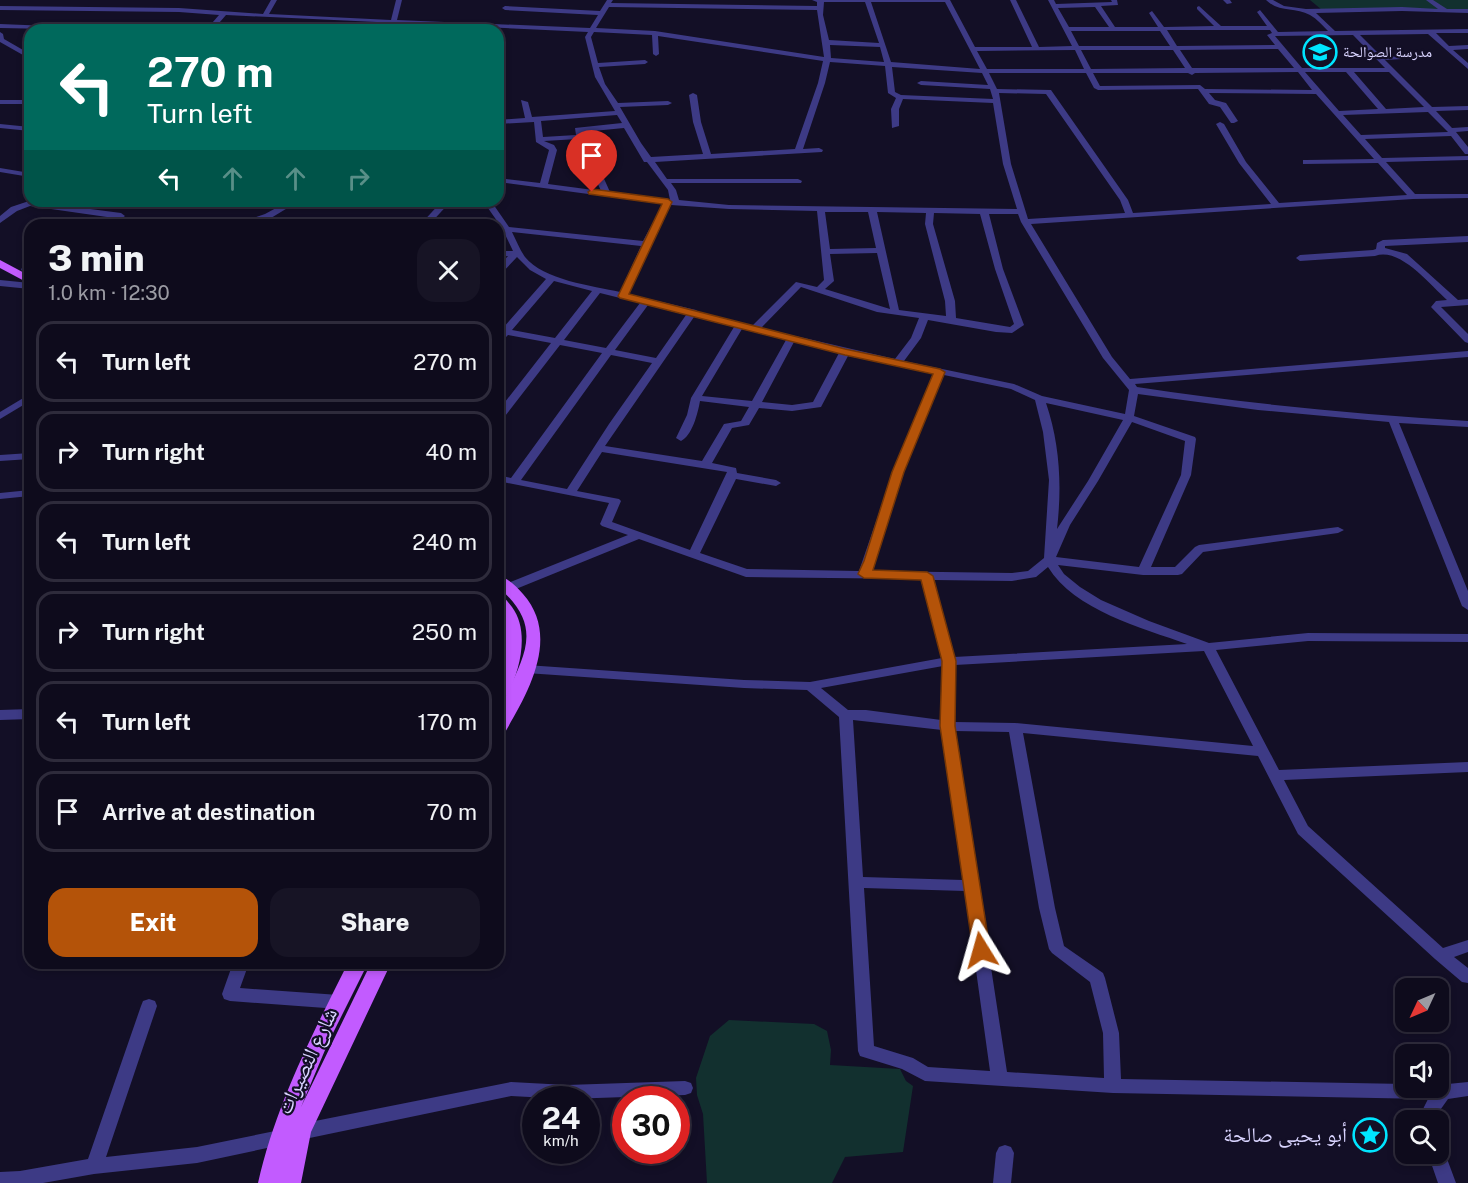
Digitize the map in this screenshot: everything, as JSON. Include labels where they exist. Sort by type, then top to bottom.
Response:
[{"type":"main road","points":[[0,255],[24,268]]},
{"type":"main road","points":[[0,263],[24,277]]},
{"type":"main road","points":[[504,591],[522,602],[533,623],[532,650],[519,689],[504,718]]},
{"type":"main road","points":[[504,598],[515,638],[504,673]]},
{"type":"main road","name":"شارع النصيرات","points":[[269,1183],[280,1138],[297,1086],[355,969]]},
{"type":"main road","name":"شارع النصيرات","points":[[290,1183],[300,1132],[378,969]]},
{"type":"street","points":[[129,10],[137,0]]},
{"type":"street","points":[[179,10],[186,0]]},
{"type":"street","points":[[265,16],[274,0]]},
{"type":"street","points":[[394,20],[399,0]]},
{"type":"street","points":[[510,0],[503,10],[562,8],[603,13]]},
{"type":"street","points":[[815,0],[820,3]]},
{"type":"street","points":[[623,296],[646,244],[671,202],[672,190],[647,160],[618,109],[605,92],[594,65],[588,37],[609,2],[820,3],[947,0],[995,93],[1007,164],[1024,217],[1108,358],[1131,386],[1190,399],[1393,420],[1468,424]]},
{"type":"street","points":[[1014,0],[1036,47]]},
{"type":"street","points":[[1052,3],[1116,4],[1114,0]]},
{"type":"street","points":[[1269,0],[1281,9],[1468,11]]},
{"type":"street","points":[[1429,0],[1446,11]]},
{"type":"street","points":[[868,1],[889,65],[892,93],[900,97],[1048,92],[1124,200],[1130,216]]},
{"type":"street","points":[[798,151],[827,60],[820,3]]},
{"type":"street","points":[[1052,3],[1098,88],[1318,92]]},
{"type":"street","points":[[1097,5],[1113,28]]},
{"type":"street","points":[[0,8],[179,10],[265,16],[289,21],[394,20],[460,24]]},
{"type":"street","points":[[0,25],[13,8]]},
{"type":"street","points":[[1199,8],[1219,28]]},
{"type":"street","points":[[1305,10],[1314,14],[1333,33]]},
{"type":"street","points":[[1260,12],[1274,31]]},
{"type":"street","points":[[1152,13],[1201,89],[1212,102],[1223,105],[1234,121]]},
{"type":"street","points":[[214,24],[224,14]]},
{"type":"street","points":[[494,24],[497,19]]},
{"type":"street","points":[[374,24],[376,20]]},
{"type":"street","points":[[0,25],[24,26]]},
{"type":"street","points":[[504,26],[655,33],[827,60],[983,71],[1390,70]]},
{"type":"street","points":[[1067,29],[1219,28],[1333,33],[1468,31]]},
{"type":"street","points":[[1274,31],[1270,35],[1299,70],[1413,197]]},
{"type":"street","points":[[1429,31],[1468,67]]},
{"type":"street","points":[[655,33],[656,54]]},
{"type":"street","points":[[1355,33],[1464,143],[1468,152]]},
{"type":"street","points":[[0,34],[1,40],[24,53]]},
{"type":"street","points":[[825,42],[883,45]]},
{"type":"street","points":[[972,49],[1281,47]]},
{"type":"street","points":[[1446,48],[1468,47]]},
{"type":"street","points":[[1381,58],[1400,58]]},
{"type":"street","points":[[594,65],[645,62]]},
{"type":"street","points":[[1348,71],[1383,110]]},
{"type":"street","points":[[921,82],[995,93]]},
{"type":"street","points":[[693,95],[707,155]]},
{"type":"street","points":[[896,126],[895,109],[900,97]]},
{"type":"street","points":[[0,102],[24,102]]},
{"type":"street","points":[[524,102],[533,119],[540,142],[553,150],[544,185]]},
{"type":"street","points":[[504,121],[668,103]]},
{"type":"street","points":[[1338,113],[1468,108]]},
{"type":"street","points":[[1220,124],[1243,163],[1277,206]]},
{"type":"street","points":[[606,193],[578,130],[627,125]]},
{"type":"street","points":[[0,126],[24,128]]},
{"type":"street","points":[[1359,137],[1452,132],[1468,129]]},
{"type":"street","points":[[540,139],[580,137]]},
{"type":"street","points":[[647,160],[819,150]]},
{"type":"street","points":[[1306,162],[1468,158]]},
{"type":"street","points":[[0,170],[24,174]]},
{"type":"street","points":[[504,181],[729,207],[984,212],[1024,217],[1130,216],[1413,197],[1468,196]]},
{"type":"street","points":[[665,181],[798,181]]},
{"type":"street","points":[[0,220],[14,209],[24,205]]},
{"type":"street","points":[[64,207],[121,216]]},
{"type":"street","points":[[254,219],[268,216],[285,207]]},
{"type":"street","points":[[430,219],[441,207]]},
{"type":"street","points":[[819,290],[829,281],[821,209]]},
{"type":"street","points":[[872,210],[896,311]]},
{"type":"street","points":[[930,212],[930,224],[950,301],[951,320]]},
{"type":"street","points":[[755,328],[799,285],[868,308],[1012,330],[1019,326],[999,269],[984,212]]},
{"type":"street","points":[[504,225],[516,254],[531,269],[552,278],[845,352],[1014,387],[1039,398],[1129,418],[1191,439],[1192,445],[1186,475],[1143,571]]},
{"type":"street","points":[[507,229],[646,244]]},
{"type":"street","points":[[1381,250],[1380,245],[1383,243],[1468,239]]},
{"type":"street","points":[[826,252],[880,250]]},
{"type":"street","points":[[1300,258],[1375,253],[1381,250],[1404,256],[1455,302]]},
{"type":"street","points":[[504,254],[516,254]]},
{"type":"street","points":[[504,266],[516,254]]},
{"type":"street","points":[[504,329],[552,278]]},
{"type":"street","points":[[0,283],[24,285]]},
{"type":"street","points":[[504,410],[556,340],[598,289]]},
{"type":"street","points":[[514,482],[646,302]]},
{"type":"street","points":[[1468,302],[1439,303],[1436,307],[1468,340]]},
{"type":"street","points":[[570,493],[657,361],[693,312]]},
{"type":"street","points":[[897,364],[916,338],[924,316]]},
{"type":"street","points":[[681,438],[692,415],[696,398],[740,324]]},
{"type":"street","points":[[504,331],[657,361]]},
{"type":"street","points":[[706,464],[728,426],[746,423],[791,339]]},
{"type":"street","points":[[696,398],[792,408],[817,405],[845,352]]},
{"type":"street","points":[[1131,386],[1468,354]]},
{"type":"street","points":[[864,574],[898,472],[940,372]]},
{"type":"street","points":[[504,480],[615,501],[606,524],[746,573],[1011,577],[1032,574],[1049,560],[1064,525],[1093,481],[1129,418],[1131,386]]},
{"type":"street","points":[[1039,398],[1049,427],[1055,493],[1049,560],[1061,580],[1084,597],[1120,614],[1208,648],[1303,830],[1468,977]]},
{"type":"street","points":[[0,416],[24,401]]},
{"type":"street","points":[[1393,420],[1468,606]]},
{"type":"street","points":[[598,448],[732,470],[732,475],[694,554]]},
{"type":"street","points":[[0,458],[24,456]]},
{"type":"street","points":[[732,475],[776,483]]},
{"type":"street","points":[[0,496],[24,494]]},
{"type":"street","points":[[1049,560],[1143,571],[1178,571],[1199,549],[1338,530]]},
{"type":"street","points":[[504,588],[639,535]]},
{"type":"street","points":[[927,576],[949,661],[948,726],[999,1077]]},
{"type":"street","points":[[526,669],[744,684],[810,686],[949,661],[1208,648],[1308,637],[1468,638]]},
{"type":"street","points":[[810,686],[845,715],[847,721],[866,1051],[907,1063],[925,1074],[1113,1086],[1395,1091]]},
{"type":"street","points":[[0,716],[24,714]]},
{"type":"street","points":[[845,715],[860,714],[948,726],[1015,728],[1263,752]]},
{"type":"street","points":[[1015,728],[1047,908],[1057,949],[1097,978],[1111,1033],[1113,1086]]},
{"type":"street","points":[[1275,775],[1468,767]]},
{"type":"street","points":[[856,882],[973,886]]},
{"type":"street","points":[[1440,954],[1468,946]]},
{"type":"street","points":[[239,969],[230,994],[339,1002]]},
{"type":"street","points":[[94,1166],[149,1006]]},
{"type":"street","points":[[300,1132],[511,1089],[567,1092],[612,1090]]},
{"type":"street","points":[[1449,1091],[1468,1089]]},
{"type":"street","points":[[0,1180],[20,1179],[94,1166],[197,1155],[280,1138]]},
{"type":"street","points":[[1002,1183],[1005,1153]]},
{"type":"street","points":[[1441,1164],[1448,1183]]},
{"type":"green space","points":[[1310,0],[1468,0],[1468,11],[1322,10]]},
{"type":"green space","points":[[729,1020],[814,1024],[827,1031],[831,1050],[830,1065],[900,1069],[906,1081],[913,1086],[903,1152],[845,1157],[832,1183],[707,1183],[703,1114],[697,1095],[696,1078],[710,1036]]},
{"type":"place","name":"مدرسة الصوالحة","points":[[1320,52]]},
{"type":"place","name":"أبو يحيى صالحة","points":[[1370,1135]]},
{"type":"route","points":[[592,192],[668,202],[623,296],[845,352],[940,372],[898,472],[864,574],[927,576],[949,661],[948,726],[981,950]]}]
